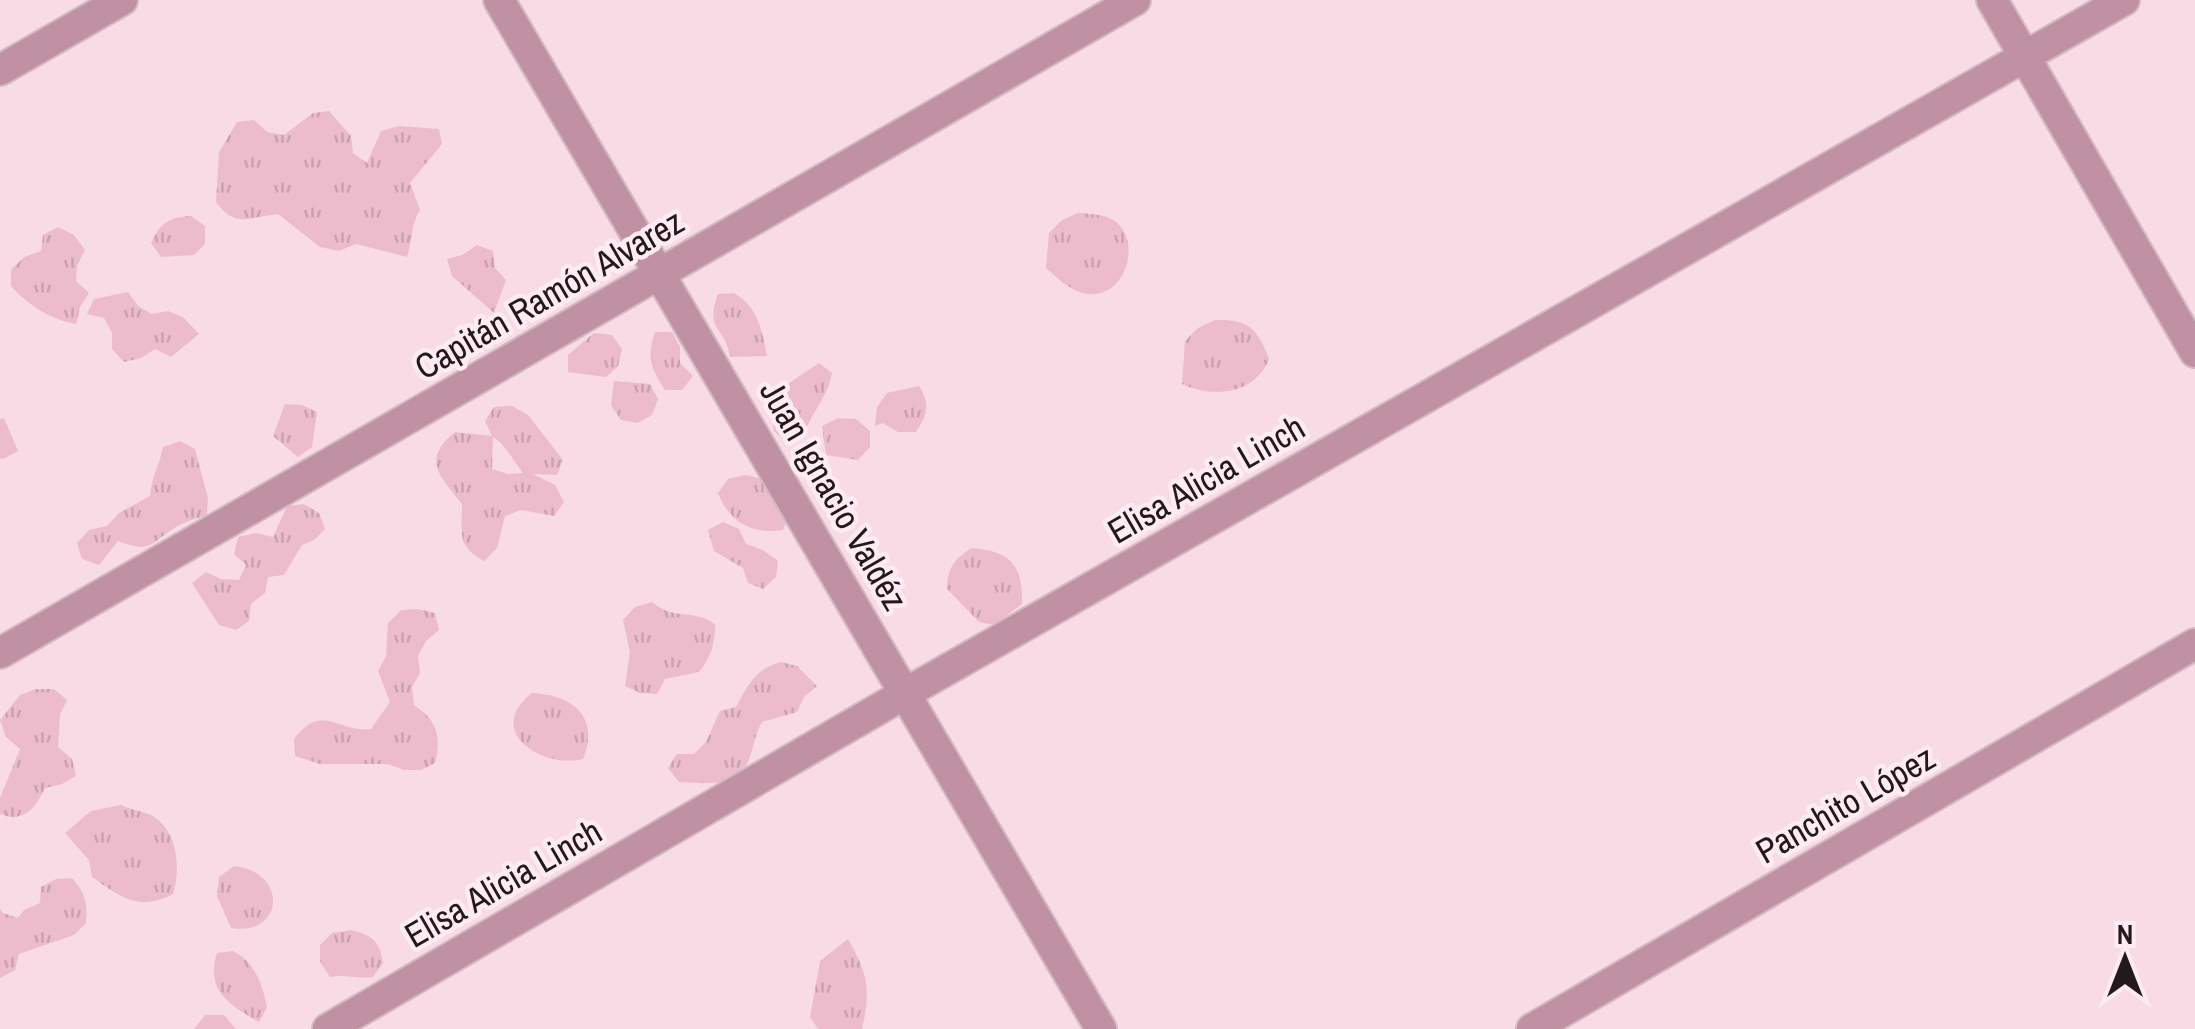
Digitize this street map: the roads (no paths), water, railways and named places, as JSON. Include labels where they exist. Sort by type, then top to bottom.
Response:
[{"type":"street","points":[[0,70],[122,0]]},
{"type":"street","name":"Juan Ignacio Valdéz","points":[[499,0],[1101,1029]]},
{"type":"street","name":"Capitán Ramón Alvarez","points":[[0,653],[1135,0]]},
{"type":"street","points":[[1992,0],[2195,352]]},
{"type":"street","name":"Elisa Alicia Linch","points":[[328,1029],[906,692],[2124,0]]},
{"type":"street","name":"Panchito López","points":[[1532,1029],[2195,644]]}]
